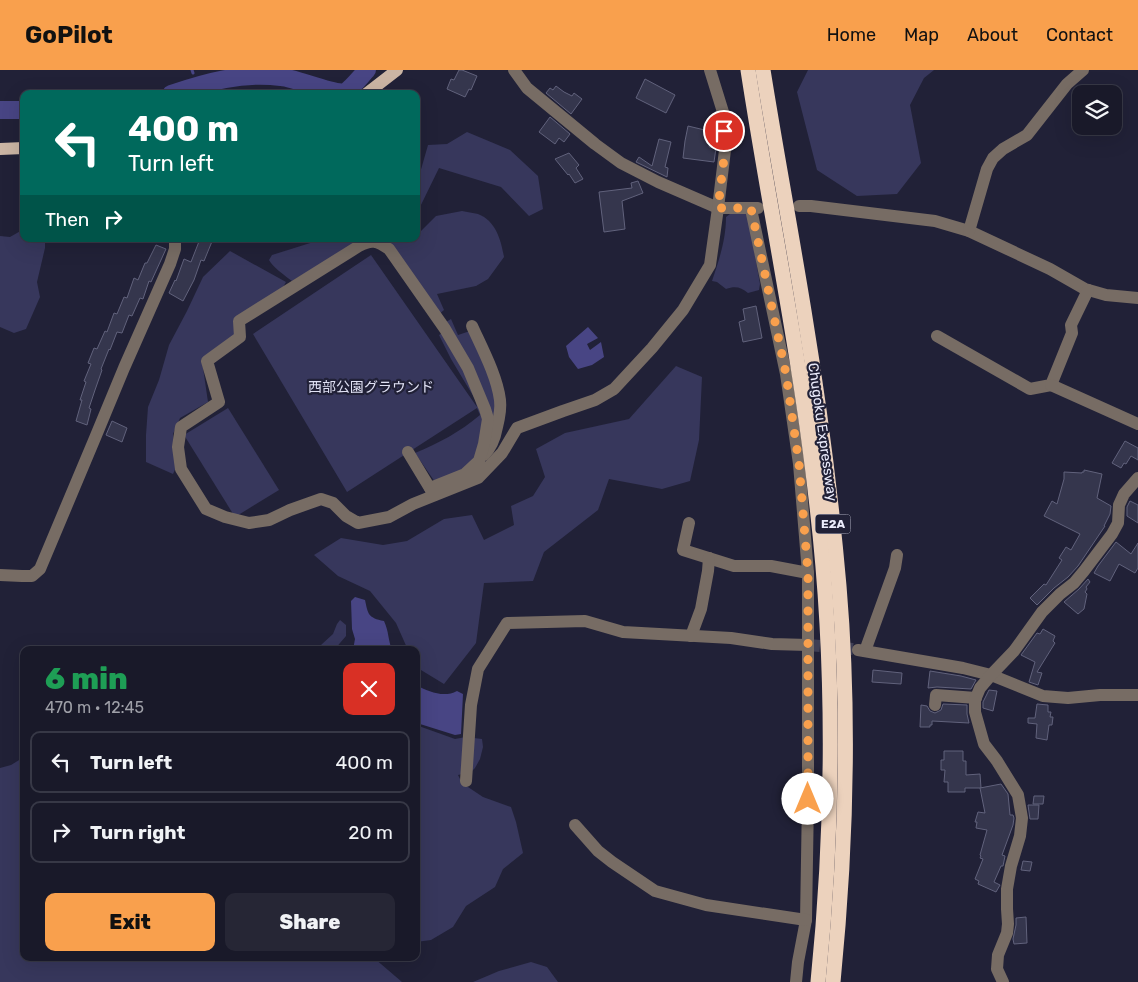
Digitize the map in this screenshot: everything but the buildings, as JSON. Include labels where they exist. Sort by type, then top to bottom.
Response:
[{"type":"highway","name":"Chugoku Expressway","points":[[748,70],[805,412],[816,498],[824,585],[830,762],[828,851],[818,982]]},
{"type":"highway","name":"Chugoku Expressway","points":[[763,70],[819,408],[839,587],[844,673],[845,765],[838,938],[833,982]]},
{"type":"main road","points":[[371,90],[397,70]]},
{"type":"main road","points":[[0,149],[20,148]]},
{"type":"street","points":[[514,70],[527,88],[621,163],[658,182],[718,208],[754,208],[786,374],[799,464],[808,573],[806,920],[796,982]]},
{"type":"street","points":[[432,492],[478,478],[502,454],[517,428],[595,400],[614,389],[652,348],[683,310],[710,265],[725,150],[723,112],[710,70]]},
{"type":"street","points":[[970,231],[987,169],[993,158],[1003,149],[1027,135],[1067,84],[1083,70]]},
{"type":"street","points":[[799,206],[935,220],[970,231],[1050,269],[1088,290],[1106,295],[1138,298]]},
{"type":"street","points":[[0,575],[32,576],[40,569],[124,368],[170,264],[175,249],[175,242]]},
{"type":"street","points":[[366,242],[239,321],[240,337],[207,360],[219,402],[181,427],[178,447],[181,468],[206,508],[225,517],[249,523],[269,520],[321,499],[333,503],[346,516],[358,523],[389,517],[465,474],[490,449],[499,419],[500,400],[488,362],[472,326]]},
{"type":"street","points":[[379,242],[389,249],[445,329],[468,368],[488,419],[479,461]]},
{"type":"street","points":[[1051,385],[1072,333],[1071,325],[1088,290]]},
{"type":"street","points":[[937,336],[1030,390],[1051,385],[1138,424]]},
{"type":"street","points":[[408,452],[432,492]]},
{"type":"street","points":[[1003,982],[997,969],[998,955],[1007,933],[1007,889],[1011,866],[1020,836],[1022,818],[1018,795],[997,760],[984,744],[975,712],[976,698],[980,688],[1014,651],[1042,612],[1074,583],[1112,534],[1118,523],[1119,505],[1124,494],[1138,478]]},
{"type":"street","points":[[689,523],[683,550],[734,566],[771,566],[808,573]]},
{"type":"street","points":[[897,555],[895,568],[862,651],[963,668],[990,675],[1044,696],[1068,698],[1100,695],[1138,695]]},
{"type":"street","points":[[691,636],[701,610],[709,558]]},
{"type":"street","points":[[466,781],[471,705],[478,669],[507,623],[585,621],[623,632],[731,638],[772,644],[808,646]]},
{"type":"street","points":[[935,705],[936,695],[976,698]]},
{"type":"street","points":[[575,825],[598,851],[655,891],[706,905],[806,920]]},
{"type":"green space","points":[[808,70],[934,70],[924,78],[910,105],[921,163],[897,194],[857,196],[817,170],[797,92]]},
{"type":"green space","points":[[467,132],[510,150],[538,176],[543,209],[529,216],[501,187],[439,168],[420,207],[420,173],[428,145],[447,144]]},
{"type":"green space","points":[[462,211],[484,217],[497,232],[504,257],[488,279],[476,286],[437,294],[444,310],[438,315],[383,242],[420,242],[420,232],[436,216]]},
{"type":"green space","points":[[744,212],[748,215],[760,284],[759,290],[748,293],[738,288],[726,289],[717,282],[712,281],[720,258],[726,217],[730,214]]},
{"type":"green space","points":[[20,231],[20,242],[45,242],[37,282],[40,297],[26,329],[14,333],[0,327],[0,236],[10,237]]},
{"type":"green space","points":[[313,242],[358,242],[292,281],[269,260],[272,255]]},
{"type":"green space","points":[[230,251],[286,282],[282,289],[237,317],[235,335],[202,361],[208,402],[180,418],[173,434],[177,465],[173,474],[146,462],[148,407],[159,380],[169,345],[203,277]]},
{"type":"green space","name":"西部公園グラウンド","points":[[371,255],[477,407],[475,399],[439,335],[444,332],[468,372],[485,423],[475,461],[464,471],[435,482],[415,453],[465,427],[480,415],[477,408],[347,492],[253,334]]},
{"type":"green space","points":[[451,319],[458,335],[470,331],[494,387],[496,420],[489,428],[446,322]]},
{"type":"green space","points":[[676,366],[702,377],[699,440],[690,481],[662,489],[609,479],[598,510],[544,552],[533,581],[484,583],[476,643],[444,684],[420,669],[420,646],[406,646],[396,623],[370,591],[338,576],[314,555],[341,538],[383,545],[407,541],[444,519],[472,515],[484,540],[514,525],[511,506],[533,496],[545,477],[536,449],[565,433],[629,419]]},
{"type":"green space","points":[[228,408],[279,490],[235,517],[184,435]]},
{"type":"green space","points":[[340,620],[346,625],[346,636],[337,646],[295,646],[321,645],[333,634]]},
{"type":"green space","points":[[420,726],[455,739],[466,737],[482,739],[483,747],[475,768],[471,772],[458,775],[462,783],[483,797],[511,807],[523,853],[503,869],[495,887],[466,906],[453,927],[431,940],[420,941]]},
{"type":"green space","points":[[20,759],[20,961],[378,961],[402,982],[0,982],[0,768],[11,765]]},
{"type":"green space","points":[[531,962],[547,967],[558,982],[473,982],[499,971]]},
{"type":"shaded area","points":[[588,327],[598,338],[587,344],[590,350],[601,342],[604,357],[592,365],[578,369],[569,357],[566,346]]},
{"type":"shaded area","points":[[355,597],[365,600],[370,615],[384,621],[391,646],[354,646],[355,639],[352,629],[351,601]]},
{"type":"shaded area","points":[[420,687],[442,694],[457,691],[463,694],[461,734],[455,735],[420,724]]},
{"type":"waterway","points":[[347,90],[367,70]]},
{"type":"waterway","points":[[184,90],[225,79],[252,76],[288,78],[329,90]]},
{"type":"waterway","points":[[0,110],[20,110]]},
{"type":"tunnel","points":[[808,645],[853,649]]},
{"type":"route","points":[[724,131],[725,150],[718,208],[751,208],[786,374],[799,464],[808,573],[808,799]]}]
